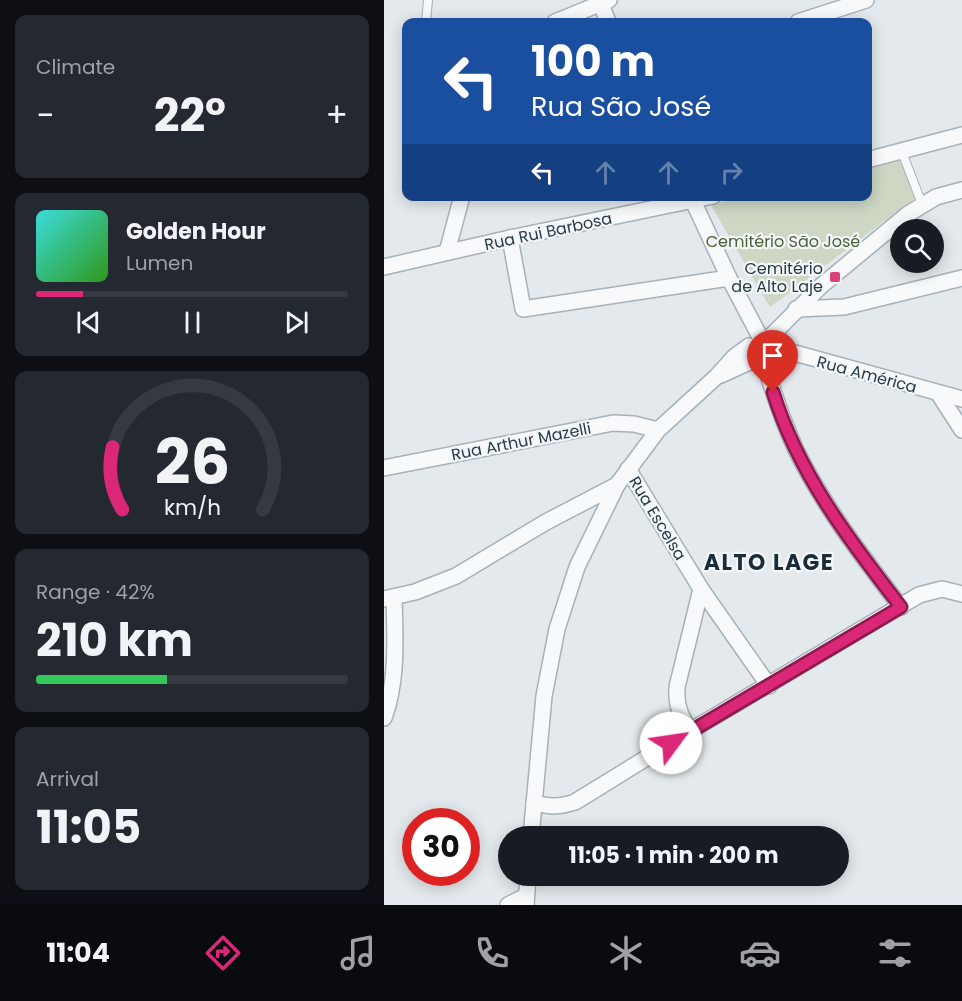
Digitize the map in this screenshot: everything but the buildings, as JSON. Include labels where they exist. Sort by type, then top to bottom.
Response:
[{"type":"street","points":[[810,18],[866,0]]},
{"type":"street","points":[[565,18],[605,2],[607,18]]},
{"type":"street","points":[[872,159],[962,135]]},
{"type":"street","points":[[532,826],[544,696],[557,629],[577,567],[616,486],[658,429],[716,377],[762,347],[796,309],[829,279],[922,204],[936,196],[962,190]]},
{"type":"street","points":[[447,252],[461,201]]},
{"type":"street","points":[[693,201],[762,347],[778,408],[820,495],[854,547],[901,607]]},
{"type":"street","name":"Rua Rui Barbosa","points":[[384,267],[510,238],[693,201]]},
{"type":"street","points":[[510,238],[524,309],[729,278]]},
{"type":"street","points":[[796,309],[844,307],[962,278]]},
{"type":"street","name":"Rua América","points":[[762,347],[962,399]]},
{"type":"street","points":[[938,393],[962,430]]},
{"type":"street","name":"Rua Arthur Mazelli","points":[[384,468],[613,423],[658,429]]},
{"type":"street","name":"Rua Escelsa","points":[[628,469],[701,589],[769,686]]},
{"type":"street","points":[[384,718],[394,666],[389,598],[415,592],[456,576],[546,522],[616,486]]},
{"type":"street","points":[[690,731],[680,715],[676,701],[677,687],[701,589]]},
{"type":"street","points":[[534,803],[550,807],[575,802],[690,731],[901,607],[931,591],[942,589],[962,594]]},
{"type":"street","points":[[508,905],[526,900]]},
{"type":"lane","points":[[426,18],[428,0]]},
{"type":"lane","points":[[902,152],[922,204]]},
{"type":"green space","name":"Cemitério São José","points":[[902,159],[915,198],[770,307],[711,205],[727,201],[872,201],[872,167]]},
{"type":"place","name":"Cemitério de Alto Laje","points":[[835,277]]},
{"type":"district","name":"ALTO LAGE","points":[[769,562]]},
{"type":"route","points":[[671,743],[901,607],[854,547],[820,495],[795,448],[773,392]]}]
